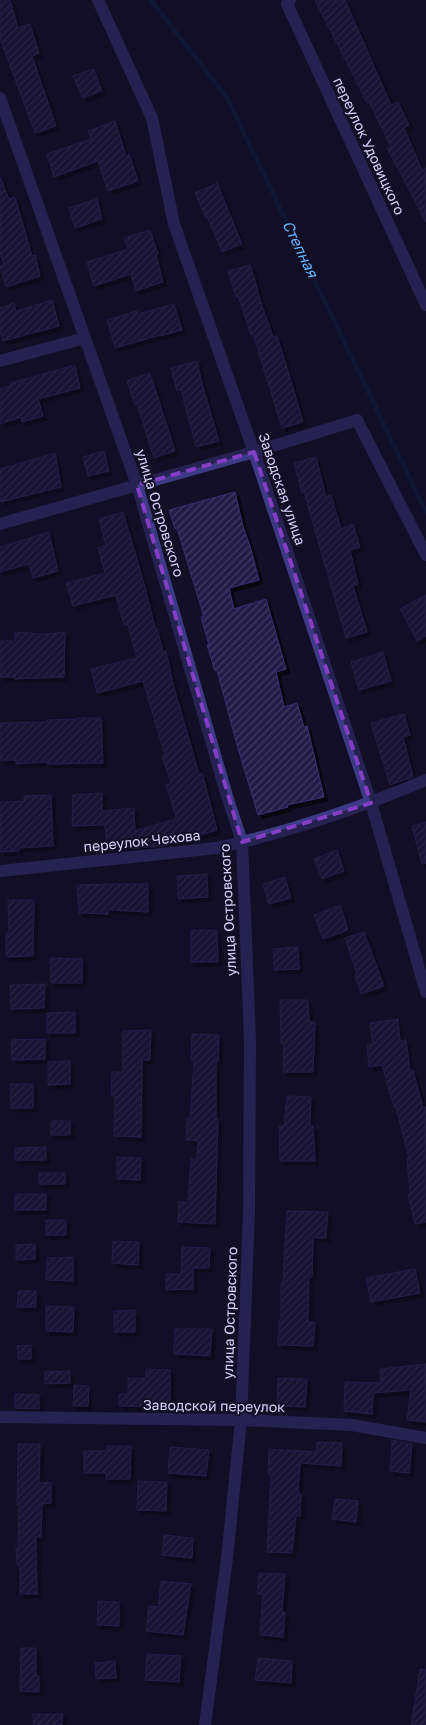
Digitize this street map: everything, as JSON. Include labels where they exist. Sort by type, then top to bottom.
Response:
[{"type":"street","name":"Заводская улица","points":[[98,0],[152,118],[174,224],[254,452],[370,803],[426,992]]},
{"type":"street","name":"переулок Удовицкого","points":[[290,0],[287,4],[426,305]]},
{"type":"street","name":"улица Островского","points":[[0,98],[137,485],[242,842],[250,1040],[250,1088],[249,1212],[241,1420],[227,1558],[204,1725]]},
{"type":"street","points":[[0,361],[85,338]]},
{"type":"street","points":[[0,524],[254,452],[358,420],[426,555]]},
{"type":"street","name":"переулок Чехова","points":[[0,871],[217,848],[370,803],[426,780]]},
{"type":"street","name":"Заводской переулок","points":[[0,1417],[241,1420],[352,1425],[426,1438]]},
{"type":"highlighted area","points":[[254,452],[371,803],[242,842],[137,485]]},
{"type":"building","points":[[0,0],[10,0],[18,28],[30,24],[39,53],[32,56],[56,126],[35,133],[0,38]]},
{"type":"building","points":[[315,0],[345,0],[391,105],[398,102],[409,125],[404,128],[422,170],[426,168],[426,222],[387,148],[391,147],[369,102],[367,103]]},
{"type":"building","points":[[94,69],[102,91],[83,98],[73,76]]},
{"type":"building","points":[[115,121],[126,156],[129,154],[138,181],[108,191],[98,161],[54,177],[47,154],[91,139],[88,131]]},
{"type":"building","points":[[0,177],[9,199],[15,197],[32,256],[35,255],[40,276],[6,287],[0,266],[4,265],[0,252]]},
{"type":"building","points":[[217,183],[242,244],[222,252],[195,193]]},
{"type":"building","points":[[97,199],[102,219],[75,228],[69,208]]},
{"type":"building","points":[[150,230],[158,254],[156,255],[163,282],[136,291],[131,274],[94,286],[87,262],[128,249],[124,238]]},
{"type":"building","points":[[250,265],[273,337],[277,336],[303,422],[282,428],[253,334],[251,335],[228,271]]},
{"type":"building","points":[[52,300],[59,326],[3,341],[0,331],[0,308],[14,303],[16,311]]},
{"type":"building","points":[[174,304],[182,330],[115,348],[107,320],[137,311],[138,314]]},
{"type":"building","points":[[197,361],[219,441],[196,447],[181,390],[177,391],[171,368]]},
{"type":"building","points":[[75,365],[80,388],[38,399],[43,416],[22,422],[21,417],[0,424],[0,389],[11,386],[10,383]]},
{"type":"building","points":[[150,373],[175,451],[154,458],[137,404],[135,405],[127,381]]},
{"type":"building","points":[[104,451],[109,471],[88,476],[83,457]]},
{"type":"building","points":[[55,453],[61,487],[0,502],[0,469]]},
{"type":"building","points":[[316,457],[326,497],[331,495],[341,529],[353,524],[360,547],[350,550],[358,584],[353,586],[367,632],[346,638],[294,463]]},
{"type":"building","points":[[235,492],[259,580],[229,588],[234,609],[266,599],[286,669],[276,672],[284,707],[297,703],[304,727],[307,726],[324,797],[287,805],[288,807],[258,815],[217,670],[215,671],[207,645],[209,645],[201,617],[204,617],[177,528],[175,529],[169,510]]},
{"type":"building","points":[[123,512],[155,628],[157,628],[163,652],[166,651],[173,684],[199,774],[202,773],[217,830],[163,846],[107,850],[105,825],[72,826],[73,795],[102,793],[102,811],[134,808],[135,831],[175,819],[176,817],[166,785],[171,783],[162,756],[165,755],[143,681],[97,693],[91,669],[137,658],[128,625],[124,625],[116,595],[73,606],[66,583],[105,573],[98,548],[106,545],[99,519]]},
{"type":"building","points":[[49,532],[58,571],[33,578],[29,564],[0,572],[0,547]]},
{"type":"building","points":[[426,595],[426,636],[417,641],[400,609]]},
{"type":"building","points":[[15,632],[44,634],[65,632],[64,677],[15,679],[15,677],[0,677],[0,641],[15,641]]},
{"type":"building","points":[[383,652],[391,681],[359,690],[351,662]]},
{"type":"building","points":[[404,714],[410,735],[403,737],[413,777],[390,785],[371,723]]},
{"type":"building","points":[[101,718],[103,763],[47,764],[47,762],[16,764],[16,760],[0,760],[0,723],[47,722],[47,720]]},
{"type":"building","points":[[51,795],[53,846],[19,848],[19,851],[0,852],[0,802],[24,801],[24,796]]},
{"type":"building","points":[[426,822],[426,863],[422,864],[412,826]]},
{"type":"building","points":[[337,850],[344,871],[322,879],[314,859]]},
{"type":"building","points":[[207,874],[208,897],[178,899],[177,876]]},
{"type":"building","points":[[285,877],[291,898],[269,904],[263,884]]},
{"type":"building","points":[[148,884],[148,912],[108,910],[108,914],[79,913],[77,885]]},
{"type":"building","points":[[8,900],[34,900],[33,956],[6,957],[6,933],[9,933]]},
{"type":"building","points":[[340,905],[348,930],[323,939],[314,915]]},
{"type":"building","points":[[191,930],[217,930],[218,962],[191,962]]},
{"type":"building","points":[[364,932],[384,986],[361,994],[355,975],[357,974],[345,938]]},
{"type":"building","points":[[298,947],[299,969],[274,970],[273,949]]},
{"type":"building","points":[[50,958],[82,959],[82,983],[51,983]]},
{"type":"building","points":[[45,984],[44,1008],[11,1009],[10,985]]},
{"type":"building","points":[[280,1000],[308,1000],[309,1022],[315,1022],[313,1072],[283,1072],[284,1044],[281,1044]]},
{"type":"building","points":[[75,1012],[75,1033],[47,1033],[47,1013]]},
{"type":"building","points":[[398,1019],[400,1041],[406,1040],[410,1071],[413,1070],[423,1108],[426,1107],[426,1222],[415,1224],[408,1195],[410,1194],[407,1158],[409,1158],[396,1107],[394,1107],[382,1065],[369,1067],[367,1045],[373,1044],[370,1023]]},
{"type":"building","points":[[151,1030],[150,1060],[142,1060],[141,1137],[114,1136],[115,1096],[111,1096],[112,1072],[123,1072],[123,1031]]},
{"type":"building","points":[[192,1034],[219,1035],[218,1062],[216,1062],[216,1119],[218,1119],[215,1224],[178,1222],[179,1202],[188,1202],[191,1159],[197,1159],[198,1141],[186,1140],[187,1118],[190,1118],[194,1060],[191,1060]]},
{"type":"building","points":[[45,1039],[45,1059],[12,1060],[11,1040]]},
{"type":"building","points":[[70,1061],[70,1084],[48,1085],[48,1062]]},
{"type":"building","points":[[10,1084],[33,1084],[33,1108],[11,1108]]},
{"type":"building","points":[[287,1096],[311,1097],[310,1126],[313,1126],[315,1161],[280,1161],[279,1127],[284,1126]]},
{"type":"building","points":[[51,1121],[70,1121],[70,1135],[51,1135]]},
{"type":"building","points":[[46,1147],[46,1160],[15,1160],[15,1148]]},
{"type":"building","points":[[117,1157],[141,1158],[140,1180],[117,1179]]},
{"type":"building","points":[[39,1173],[65,1173],[65,1184],[39,1184]]},
{"type":"building","points":[[15,1194],[46,1194],[46,1210],[15,1210]]},
{"type":"building","points":[[287,1211],[328,1212],[326,1238],[313,1238],[312,1277],[309,1277],[308,1322],[315,1322],[313,1346],[278,1345]]},
{"type":"building","points":[[46,1220],[66,1220],[66,1235],[46,1235]]},
{"type":"building","points":[[113,1241],[139,1242],[138,1265],[112,1263]]},
{"type":"building","points":[[35,1244],[35,1259],[16,1260],[16,1245]]},
{"type":"building","points":[[182,1247],[210,1248],[209,1268],[193,1268],[193,1289],[166,1290],[166,1274],[181,1274]]},
{"type":"building","points":[[73,1257],[73,1281],[46,1280],[47,1258]]},
{"type":"building","points":[[415,1269],[420,1293],[371,1302],[366,1278]]},
{"type":"building","points":[[18,1291],[36,1291],[36,1307],[17,1307]]},
{"type":"building","points":[[46,1306],[74,1307],[73,1332],[46,1331]]},
{"type":"building","points":[[135,1310],[135,1332],[114,1332],[114,1311]]},
{"type":"building","points":[[175,1329],[212,1329],[210,1356],[174,1354]]},
{"type":"building","points":[[31,1345],[31,1359],[18,1359],[17,1346]]},
{"type":"building","points":[[426,1364],[426,1422],[407,1420],[411,1390],[373,1393],[372,1414],[344,1411],[345,1382],[381,1383],[380,1369]]},
{"type":"building","points":[[146,1369],[170,1370],[170,1407],[119,1406],[119,1394],[128,1394],[128,1378],[146,1378]]},
{"type":"building","points":[[70,1371],[70,1383],[45,1384],[45,1372]]},
{"type":"building","points":[[278,1378],[307,1379],[305,1407],[277,1406]]},
{"type":"building","points":[[74,1385],[89,1386],[88,1406],[73,1406]]},
{"type":"building","points":[[15,1394],[39,1395],[39,1409],[15,1408]]},
{"type":"building","points":[[392,1440],[412,1444],[409,1473],[390,1471]]},
{"type":"building","points":[[317,1442],[342,1443],[341,1466],[300,1463],[298,1493],[301,1494],[300,1516],[296,1516],[292,1553],[267,1552],[271,1474],[268,1474],[269,1449],[316,1452]]},
{"type":"building","points":[[18,1444],[40,1444],[39,1483],[51,1482],[51,1503],[42,1504],[41,1537],[36,1537],[37,1594],[20,1594],[20,1565],[17,1565],[16,1548],[18,1548],[19,1505],[17,1505]]},
{"type":"building","points":[[107,1446],[131,1446],[130,1479],[106,1479],[106,1473],[84,1473],[84,1451],[107,1451]]},
{"type":"building","points":[[170,1447],[209,1450],[206,1476],[168,1473]]},
{"type":"building","points":[[138,1481],[167,1482],[166,1511],[137,1510]]},
{"type":"building","points":[[335,1499],[358,1501],[356,1522],[332,1519]]},
{"type":"building","points":[[164,1535],[193,1538],[192,1558],[162,1555]]},
{"type":"building","points":[[259,1573],[285,1574],[282,1612],[285,1612],[283,1637],[260,1635],[263,1594],[257,1594]]},
{"type":"building","points":[[161,1581],[191,1584],[183,1635],[146,1631],[149,1606],[158,1607]]},
{"type":"building","points":[[98,1601],[119,1602],[119,1626],[97,1625]]},
{"type":"building","points":[[21,1648],[36,1648],[36,1676],[39,1676],[39,1692],[20,1691]]},
{"type":"building","points":[[147,1654],[181,1656],[179,1682],[145,1680]]},
{"type":"building","points":[[258,1658],[292,1661],[291,1683],[255,1680]]},
{"type":"building","points":[[115,1661],[116,1678],[96,1679],[95,1663]]},
{"type":"building","points":[[420,1669],[426,1670],[426,1725],[411,1725]]},
{"type":"building","points":[[33,1714],[63,1714],[62,1725],[33,1725]]},
{"type":"waterway","name":"Степная","points":[[151,0],[227,98],[426,512]]}]
